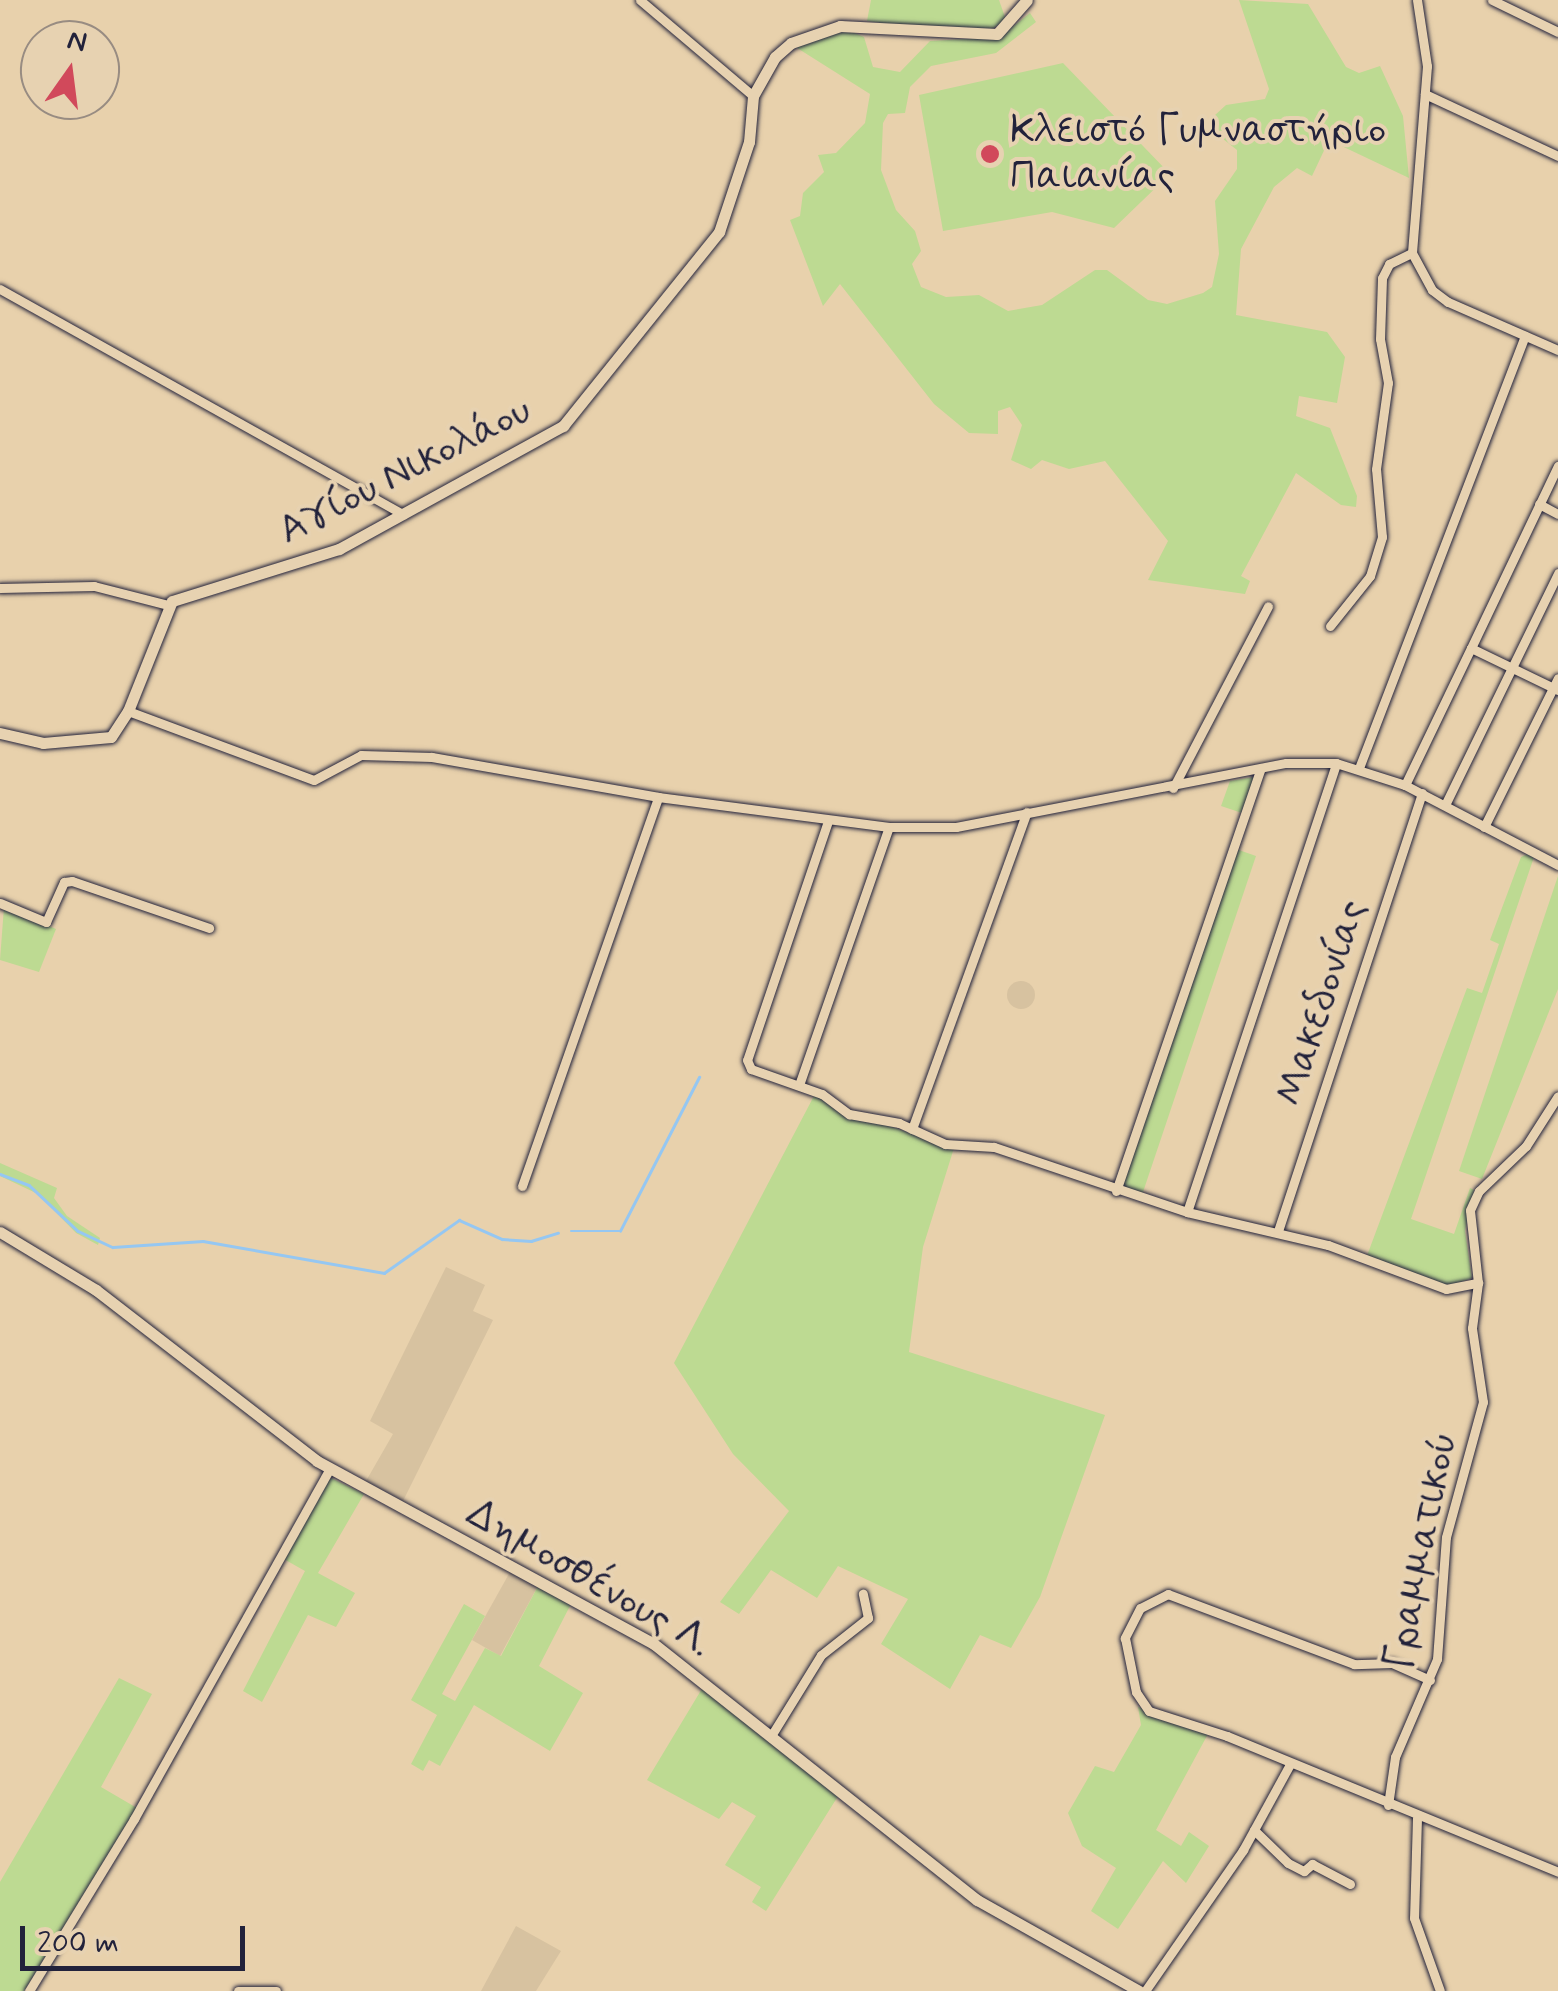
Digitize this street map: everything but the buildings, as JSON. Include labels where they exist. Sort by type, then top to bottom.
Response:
[{"type":"street","points":[[640,0],[753,96]]},
{"type":"street","name":"Αγίου Νικολάου","points":[[168,605],[300,565],[403,514],[500,456],[544,442],[699,263],[734,200],[753,96],[774,57],[808,34],[840,26],[997,34],[1027,0]]},
{"type":"street","points":[[1416,0],[1425,94],[1412,253],[1432,290],[1558,350]]},
{"type":"street","points":[[1492,0],[1558,32]]},
{"type":"street","points":[[1425,94],[1558,156]]},
{"type":"street","points":[[1330,626],[1370,576],[1382,536],[1376,468],[1388,383],[1380,339],[1382,278],[1389,264],[1412,253]]},
{"type":"street","points":[[0,289],[403,514]]},
{"type":"street","points":[[1359,768],[1525,336]]},
{"type":"street","points":[[1405,785],[1558,466]]},
{"type":"street","points":[[1540,504],[1558,514]]},
{"type":"street","points":[[1445,806],[1558,573]]},
{"type":"street","points":[[0,588],[94,586],[168,605],[128,711],[111,737],[28,742],[0,734]]},
{"type":"street","points":[[1173,788],[1268,606]]},
{"type":"street","points":[[1470,648],[1556,686],[1484,827]]},
{"type":"street","points":[[128,711],[306,778],[322,778],[361,755],[402,755],[658,797],[889,827],[956,826],[1260,770],[1336,763],[1405,785],[1558,865]]},
{"type":"street","points":[[1187,1212],[1336,763]]},
{"type":"street","points":[[1116,1191],[1260,770]]},
{"type":"street","name":"Μακεδονίας","points":[[1278,1231],[1422,794]]},
{"type":"street","points":[[522,1186],[658,797]]},
{"type":"street","points":[[912,1130],[1026,812]]},
{"type":"street","points":[[828,821],[746,1065],[798,1085],[849,1114],[912,1130],[945,1144],[994,1148],[1187,1212],[1278,1231],[1446,1289],[1478,1283]]},
{"type":"street","points":[[798,1085],[889,827]]},
{"type":"street","points":[[0,903],[46,922],[64,882],[72,881],[209,928]]},
{"type":"street","name":"Γραμματικού","points":[[1388,1805],[1394,1758],[1430,1680],[1444,1608],[1446,1537],[1483,1402],[1472,1328],[1478,1283],[1468,1228],[1473,1199],[1526,1146],[1558,1096]]},
{"type":"street","name":"Δημοσθένους Λ.","points":[[0,1232],[96,1290],[264,1427],[330,1468],[654,1644],[977,1900],[1142,1991]]},
{"type":"street","points":[[29,1991],[144,1803],[330,1468]]},
{"type":"street","points":[[771,1736],[822,1655],[868,1618],[863,1594]]},
{"type":"street","points":[[1430,1680],[1392,1664],[1354,1664],[1179,1596],[1160,1596],[1140,1608],[1125,1646],[1136,1692],[1149,1711],[1558,1872]]},
{"type":"street","points":[[1142,1991],[1254,1830],[1290,1764]]},
{"type":"street","points":[[1417,1818],[1414,1918],[1440,1991]]},
{"type":"street","points":[[1254,1830],[1288,1863],[1304,1872],[1312,1864],[1350,1884]]},
{"type":"street","points":[[238,1991],[276,1991]]},
{"type":"shaded area","points":[[1021,981],[1031,985],[1035,995],[1031,1005],[1021,1009],[1011,1005],[1007,995],[1011,985]]},
{"type":"shaded area","points":[[446,1267],[485,1285],[473,1311],[493,1320],[403,1501],[366,1481],[393,1434],[370,1421]]},
{"type":"shaded area","points":[[510,1572],[538,1586],[500,1656],[472,1640]]},
{"type":"shaded area","points":[[516,1926],[561,1951],[536,1991],[481,1991]]},
{"type":"green space","points":[[871,0],[999,0],[1006,20],[992,29],[947,32],[867,21]]},
{"type":"green space","points":[[1239,0],[1308,4],[1346,67],[1359,73],[1380,66],[1403,116],[1409,178],[1329,140],[1312,176],[1297,168],[1274,187],[1241,249],[1236,315],[1327,332],[1345,357],[1337,403],[1299,396],[1296,416],[1330,428],[1357,496],[1356,507],[1341,505],[1296,473],[1241,576],[1250,581],[1245,594],[1148,580],[1168,541],[1105,461],[1069,469],[1042,460],[1031,469],[1011,460],[1022,425],[1010,407],[998,411],[998,434],[969,433],[934,404],[840,284],[823,306],[790,220],[800,216],[803,193],[824,172],[818,155],[836,153],[865,123],[870,94],[794,46],[848,30],[864,37],[873,67],[900,72],[930,41],[1000,37],[1030,13],[1036,22],[996,53],[931,66],[910,87],[905,113],[888,114],[883,123],[881,170],[896,210],[915,231],[921,251],[912,264],[921,287],[946,297],[979,295],[1008,311],[1042,305],[1095,270],[1107,270],[1148,300],[1167,304],[1203,293],[1212,287],[1219,254],[1215,201],[1237,169],[1237,150],[1213,131],[1214,116],[1226,105],[1265,99],[1269,89]]},
{"type":"green space","points":[[1063,63],[1170,174],[1114,228],[1052,212],[943,231],[919,95]]},
{"type":"green space","points":[[1254,777],[1242,813],[1221,806],[1230,781]]},
{"type":"green space","points":[[1236,849],[1256,856],[1142,1195],[1120,1188]]},
{"type":"green space","points":[[1521,857],[1534,857],[1411,1219],[1454,1234],[1470,1188],[1474,1190],[1465,1231],[1472,1278],[1447,1287],[1365,1261],[1467,988],[1482,993],[1499,944],[1490,940]]},
{"type":"green space","points":[[1558,876],[1558,989],[1482,1179],[1459,1171]]},
{"type":"green space","points":[[4,907],[56,929],[39,972],[0,960]]},
{"type":"green space","points":[[815,1094],[833,1107],[954,1148],[923,1247],[909,1352],[1105,1415],[1040,1597],[1011,1648],[980,1635],[950,1689],[881,1644],[908,1599],[838,1566],[817,1598],[771,1570],[739,1614],[720,1602],[789,1511],[733,1454],[674,1363]]},
{"type":"green space","points":[[0,1163],[57,1188],[54,1198],[67,1216],[100,1238],[98,1245],[76,1233],[38,1194],[0,1176]]},
{"type":"green space","points":[[327,1476],[364,1494],[318,1573],[355,1593],[336,1627],[308,1615],[262,1702],[243,1691],[305,1571],[282,1558]]},
{"type":"green space","points":[[538,1586],[571,1604],[539,1666],[583,1693],[550,1751],[474,1705],[440,1766],[429,1760],[423,1771],[411,1764],[437,1715],[411,1700],[464,1604],[485,1616],[442,1694],[455,1701],[485,1648],[501,1656]]},
{"type":"green space","points":[[119,1678],[152,1694],[101,1787],[137,1808],[24,1991],[0,1991],[0,1882]]},
{"type":"green space","points":[[703,1687],[840,1793],[766,1911],[752,1902],[761,1887],[725,1865],[756,1816],[732,1802],[719,1819],[647,1780]]},
{"type":"green space","points":[[1138,1707],[1208,1734],[1156,1830],[1181,1846],[1189,1832],[1209,1846],[1186,1883],[1163,1861],[1118,1929],[1091,1911],[1116,1868],[1082,1846],[1068,1813],[1095,1766],[1114,1772],[1141,1725]]},
{"type":"waterway","points":[[571,1231],[620,1231],[699,1077]]},
{"type":"waterway","points":[[0,1174],[29,1185],[78,1231],[113,1247],[203,1241],[384,1273],[459,1220],[502,1239],[531,1241],[558,1233]]},
{"type":"place","name":"Κλειστό Γυμναστήριο Παιανίας","points":[[990,154]]}]
